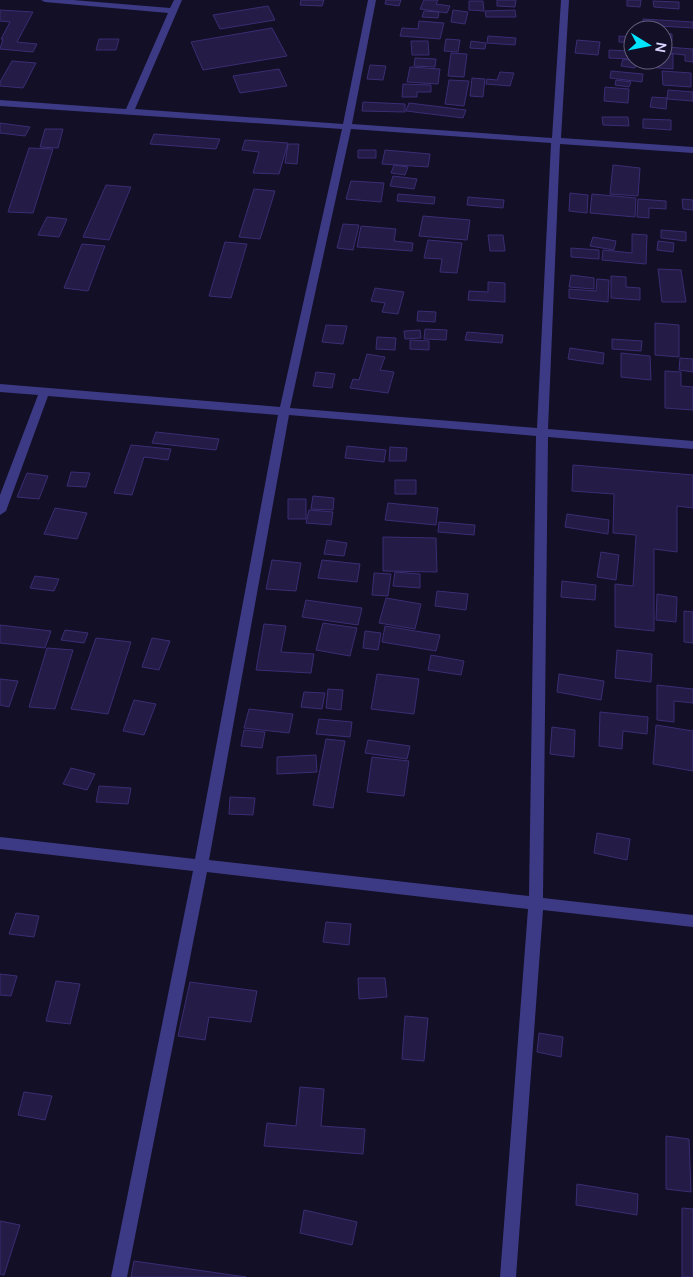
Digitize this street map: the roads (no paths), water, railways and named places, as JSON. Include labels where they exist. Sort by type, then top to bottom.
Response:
[{"type":"street","points":[[45,0],[173,11]]},
{"type":"street","points":[[129,112],[178,0]]},
{"type":"street","points":[[119,1277],[201,866],[284,412],[347,127],[372,0]]},
{"type":"street","points":[[508,1277],[536,904],[542,433],[556,141],[565,0]]},
{"type":"street","points":[[0,103],[693,150]]},
{"type":"street","points":[[0,388],[693,445]]},
{"type":"street","points":[[0,511],[44,392]]},
{"type":"street","points":[[0,843],[693,921]]}]
